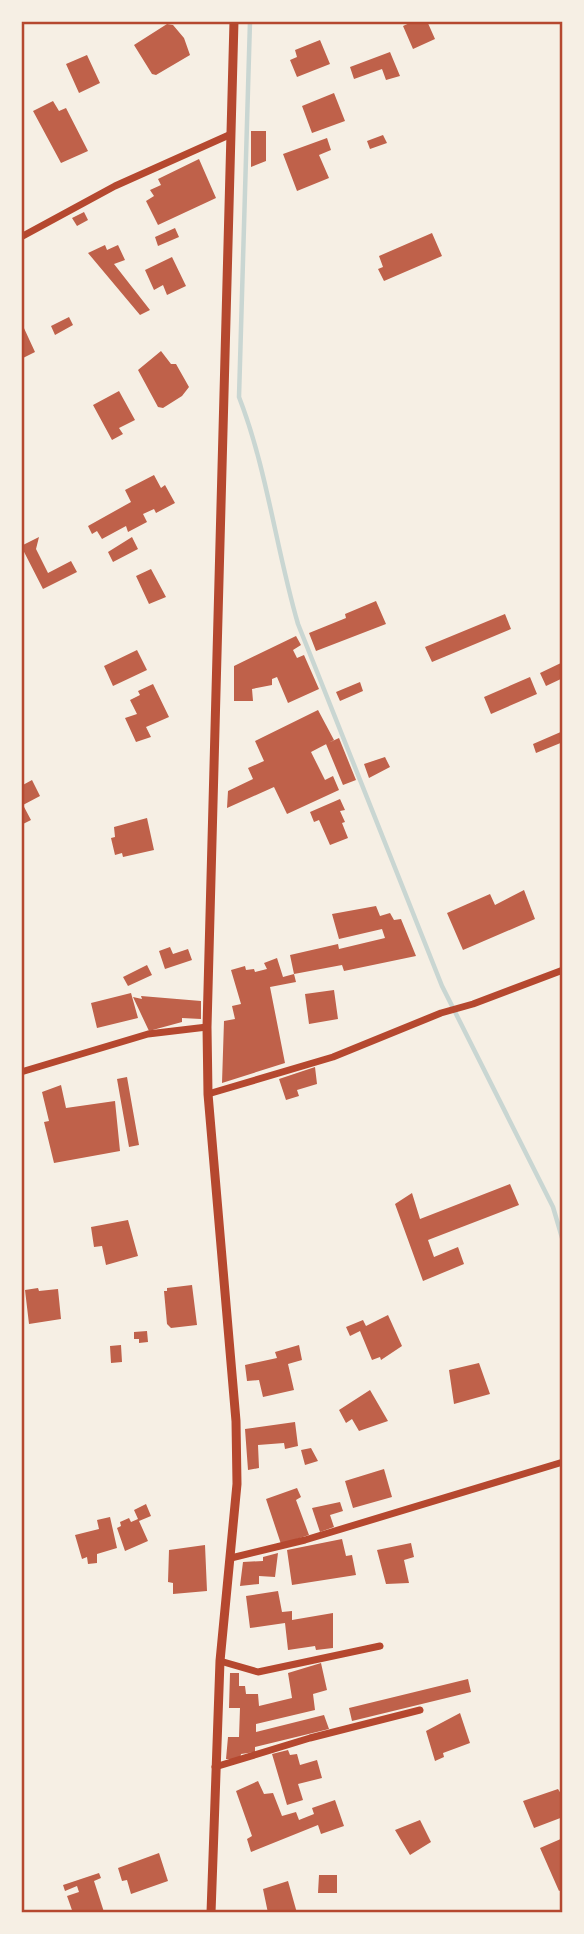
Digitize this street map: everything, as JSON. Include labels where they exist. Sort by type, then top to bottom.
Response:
[{"type":"street","points":[[211,1913],[214,1767],[220,1661],[237,1485],[236,1421],[208,1094],[207,1027],[234,21]]},
{"type":"street","points":[[21,237],[115,186],[229,135]]},
{"type":"street","points":[[208,1094],[333,1057],[442,1013],[563,970]]},
{"type":"street","points":[[21,1072],[148,1034],[207,1027]]},
{"type":"street","points":[[231,1558],[305,1540],[563,1462]]},
{"type":"street","points":[[220,1661],[258,1672],[380,1646]]},
{"type":"street","points":[[214,1767],[310,1738],[420,1710]]},
{"type":"building","points":[[414,21],[427,21],[435,39],[413,49],[403,26]]},
{"type":"building","points":[[167,24],[173,25],[184,38],[190,55],[156,75],[152,74],[134,45]]},
{"type":"building","points":[[320,40],[330,64],[297,77],[290,60],[297,57],[295,50]]},
{"type":"building","points":[[390,52],[400,76],[386,80],[382,69],[354,79],[350,67]]},
{"type":"building","points":[[87,55],[100,83],[79,93],[66,64]]},
{"type":"building","points":[[334,93],[345,121],[312,133],[302,106]]},
{"type":"building","points":[[53,101],[59,111],[66,108],[88,151],[61,163],[33,111]]},
{"type":"building","points":[[251,131],[266,131],[266,161],[251,167]]},
{"type":"building","points":[[383,135],[387,143],[370,149],[367,141]]},
{"type":"building","points":[[327,138],[331,150],[319,155],[329,178],[297,191],[283,154]]},
{"type":"building","points":[[199,159],[216,198],[158,225],[146,201],[154,196],[150,190],[161,185],[158,179]]},
{"type":"building","points":[[84,212],[88,220],[77,226],[72,218]]},
{"type":"building","points":[[175,228],[179,237],[158,246],[155,237]]},
{"type":"building","points":[[432,233],[442,256],[384,281],[378,269],[383,267],[379,256]]},
{"type":"building","points":[[105,245],[107,250],[118,245],[125,260],[114,264],[150,310],[140,315],[88,253]]},
{"type":"building","points":[[172,257],[186,286],[167,295],[163,285],[154,290],[145,270]]},
{"type":"building","points":[[69,317],[73,325],[55,335],[51,326]]},
{"type":"building","points":[[23,326],[35,352],[21,359],[21,327]]},
{"type":"building","points":[[161,351],[171,364],[176,364],[189,387],[182,396],[163,408],[158,407],[138,370]]},
{"type":"building","points":[[119,391],[135,420],[119,428],[123,434],[112,440],[93,405]]},
{"type":"building","points":[[154,475],[161,488],[165,485],[175,503],[156,513],[154,509],[143,514],[147,522],[128,532],[126,526],[102,539],[97,531],[92,534],[88,526],[131,502],[125,490]]},
{"type":"building","points":[[39,537],[36,549],[48,573],[71,561],[77,572],[43,589],[21,546]]},
{"type":"building","points":[[132,537],[138,549],[113,562],[108,552]]},
{"type":"building","points":[[151,569],[166,597],[149,604],[136,576]]},
{"type":"building","points":[[376,601],[386,624],[316,651],[309,633],[346,618],[345,614]]},
{"type":"building","points":[[505,614],[511,629],[432,662],[425,647]]},
{"type":"building","points":[[296,636],[301,645],[293,650],[297,658],[304,655],[319,689],[288,703],[277,677],[272,679],[272,685],[252,689],[253,701],[234,701],[234,666]]},
{"type":"building","points":[[137,650],[147,670],[113,686],[104,666]]},
{"type":"building","points":[[563,662],[563,678],[546,686],[540,673]]},
{"type":"building","points":[[530,677],[537,694],[491,714],[484,697]]},
{"type":"building","points":[[360,682],[363,691],[340,701],[336,692]]},
{"type":"building","points":[[153,684],[169,717],[146,727],[151,737],[136,742],[125,718],[137,714],[130,700],[140,695],[138,691]]},
{"type":"building","points":[[318,710],[334,740],[311,752],[325,780],[333,776],[339,790],[287,814],[274,787],[227,808],[228,791],[253,779],[248,768],[264,761],[255,741]]},
{"type":"building","points":[[563,731],[563,742],[536,753],[533,744]]},
{"type":"building","points":[[339,738],[356,780],[343,785],[326,744]]},
{"type":"building","points":[[385,757],[390,767],[369,778],[364,764]]},
{"type":"building","points":[[32,780],[40,796],[23,805],[31,820],[21,825],[21,786]]},
{"type":"building","points":[[340,799],[345,810],[340,811],[345,822],[342,823],[348,838],[330,845],[319,820],[314,822],[310,812]]},
{"type":"building","points":[[147,818],[154,850],[123,857],[122,853],[115,855],[111,838],[115,837],[114,827]]},
{"type":"building","points":[[524,890],[535,919],[463,950],[447,913],[490,894],[495,905]]},
{"type":"building","points":[[376,906],[380,916],[390,913],[394,920],[401,919],[416,956],[344,971],[342,965],[294,974],[290,955],[338,944],[339,949],[385,938],[382,929],[339,939],[332,914]]},
{"type":"building","points":[[170,947],[173,954],[188,949],[192,960],[165,969],[159,951]]},
{"type":"building","points":[[277,958],[283,977],[294,974],[296,982],[270,987],[285,1063],[222,1083],[224,1021],[235,1019],[232,1006],[241,1004],[231,970],[245,966],[246,970],[254,969],[255,972],[267,969],[264,963]]},
{"type":"building","points":[[147,965],[152,975],[128,986],[123,977]]},
{"type":"building","points":[[334,990],[338,1019],[309,1024],[305,994]]},
{"type":"building","points":[[131,993],[138,1018],[97,1028],[91,1003]]},
{"type":"building","points":[[141,996],[201,1001],[201,1019],[182,1018],[182,1022],[149,1031],[133,997],[142,999]]},
{"type":"building","points":[[315,1067],[317,1084],[297,1090],[299,1096],[286,1100],[279,1079]]},
{"type":"building","points":[[127,1077],[139,1145],[129,1147],[117,1079]]},
{"type":"building","points":[[61,1085],[66,1108],[115,1101],[120,1151],[54,1163],[44,1122],[49,1121],[42,1092]]},
{"type":"building","points":[[510,1184],[519,1205],[428,1240],[434,1257],[458,1247],[464,1264],[423,1281],[395,1204],[412,1193],[420,1219]]},
{"type":"building","points":[[128,1220],[138,1256],[106,1265],[102,1246],[94,1247],[91,1227]]},
{"type":"building","points":[[192,1285],[197,1325],[171,1328],[167,1324],[164,1291],[167,1291],[167,1288]]},
{"type":"building","points":[[38,1288],[39,1291],[58,1289],[61,1319],[29,1324],[25,1290]]},
{"type":"building","points":[[388,1315],[402,1346],[381,1360],[380,1357],[372,1360],[360,1331],[350,1336],[346,1327],[363,1320],[366,1326]]},
{"type":"building","points":[[147,1331],[148,1342],[139,1343],[139,1339],[134,1339],[134,1332]]},
{"type":"building","points":[[121,1345],[122,1362],[111,1363],[110,1346]]},
{"type":"building","points":[[299,1345],[302,1360],[288,1364],[294,1390],[263,1397],[259,1380],[247,1381],[245,1365],[277,1358],[275,1352]]},
{"type":"building","points":[[479,1363],[490,1394],[454,1404],[449,1370]]},
{"type":"building","points":[[370,1390],[388,1421],[359,1431],[352,1419],[346,1423],[339,1410]]},
{"type":"building","points":[[295,1422],[298,1446],[285,1449],[284,1443],[258,1445],[259,1468],[248,1470],[245,1429]]},
{"type":"building","points":[[311,1448],[318,1461],[305,1465],[301,1450]]},
{"type":"building","points":[[384,1469],[392,1497],[353,1508],[345,1481]]},
{"type":"building","points":[[297,1488],[301,1497],[296,1500],[309,1535],[281,1544],[266,1499]]},
{"type":"building","points":[[340,1502],[343,1511],[330,1515],[334,1527],[320,1532],[312,1508]]},
{"type":"building","points":[[146,1504],[151,1516],[139,1521],[148,1541],[125,1551],[117,1528],[121,1526],[120,1522],[129,1518],[131,1522],[138,1519],[134,1510]]},
{"type":"building","points":[[110,1517],[117,1548],[97,1554],[97,1563],[88,1564],[87,1557],[82,1559],[75,1535],[99,1529],[97,1520]]},
{"type":"building","points":[[342,1539],[346,1556],[352,1555],[356,1575],[292,1585],[287,1550]]},
{"type":"building","points":[[411,1543],[414,1557],[404,1560],[409,1583],[386,1584],[377,1550]]},
{"type":"building","points":[[205,1545],[207,1591],[173,1594],[173,1583],[168,1582],[169,1550]]},
{"type":"building","points":[[278,1553],[275,1577],[259,1576],[259,1584],[240,1586],[243,1562],[263,1561],[263,1557]]},
{"type":"building","points":[[278,1591],[282,1612],[292,1611],[292,1620],[333,1613],[333,1648],[316,1650],[315,1646],[288,1650],[285,1623],[250,1628],[246,1596]]},
{"type":"building","points":[[321,1663],[327,1690],[313,1694],[315,1710],[256,1724],[256,1732],[324,1715],[329,1729],[255,1747],[255,1752],[241,1754],[240,1759],[226,1759],[228,1737],[239,1737],[240,1708],[229,1708],[230,1673],[239,1673],[239,1686],[245,1686],[246,1694],[258,1694],[259,1706],[292,1698],[288,1673]]},
{"type":"building","points":[[468,1679],[471,1692],[352,1721],[349,1708]]},
{"type":"building","points":[[460,1713],[470,1743],[443,1753],[444,1757],[435,1761],[426,1731]]},
{"type":"building","points":[[288,1750],[290,1755],[297,1754],[300,1765],[317,1760],[322,1778],[298,1784],[303,1800],[287,1805],[272,1754]]},
{"type":"building","points":[[258,1781],[264,1794],[273,1793],[282,1816],[296,1812],[299,1820],[314,1814],[312,1808],[335,1800],[344,1826],[321,1834],[318,1825],[251,1852],[247,1839],[252,1836],[236,1791]]},
{"type":"building","points":[[558,1789],[563,1797],[563,1817],[534,1828],[523,1801]]},
{"type":"building","points":[[420,1820],[431,1842],[410,1855],[395,1830]]},
{"type":"building","points":[[563,1838],[563,1889],[559,1891],[540,1848]]},
{"type":"building","points":[[159,1853],[168,1881],[131,1894],[127,1880],[122,1881],[118,1868]]},
{"type":"building","points":[[99,1873],[101,1878],[94,1881],[104,1912],[73,1913],[67,1896],[79,1892],[77,1886],[65,1891],[63,1885]]},
{"type":"building","points":[[319,1875],[337,1875],[337,1893],[318,1893]]},
{"type":"building","points":[[288,1881],[297,1913],[268,1913],[263,1889]]},
{"type":"waterway","points":[[250,21],[239,397],[257,452],[298,624],[442,986],[553,1207],[563,1241]]}]
